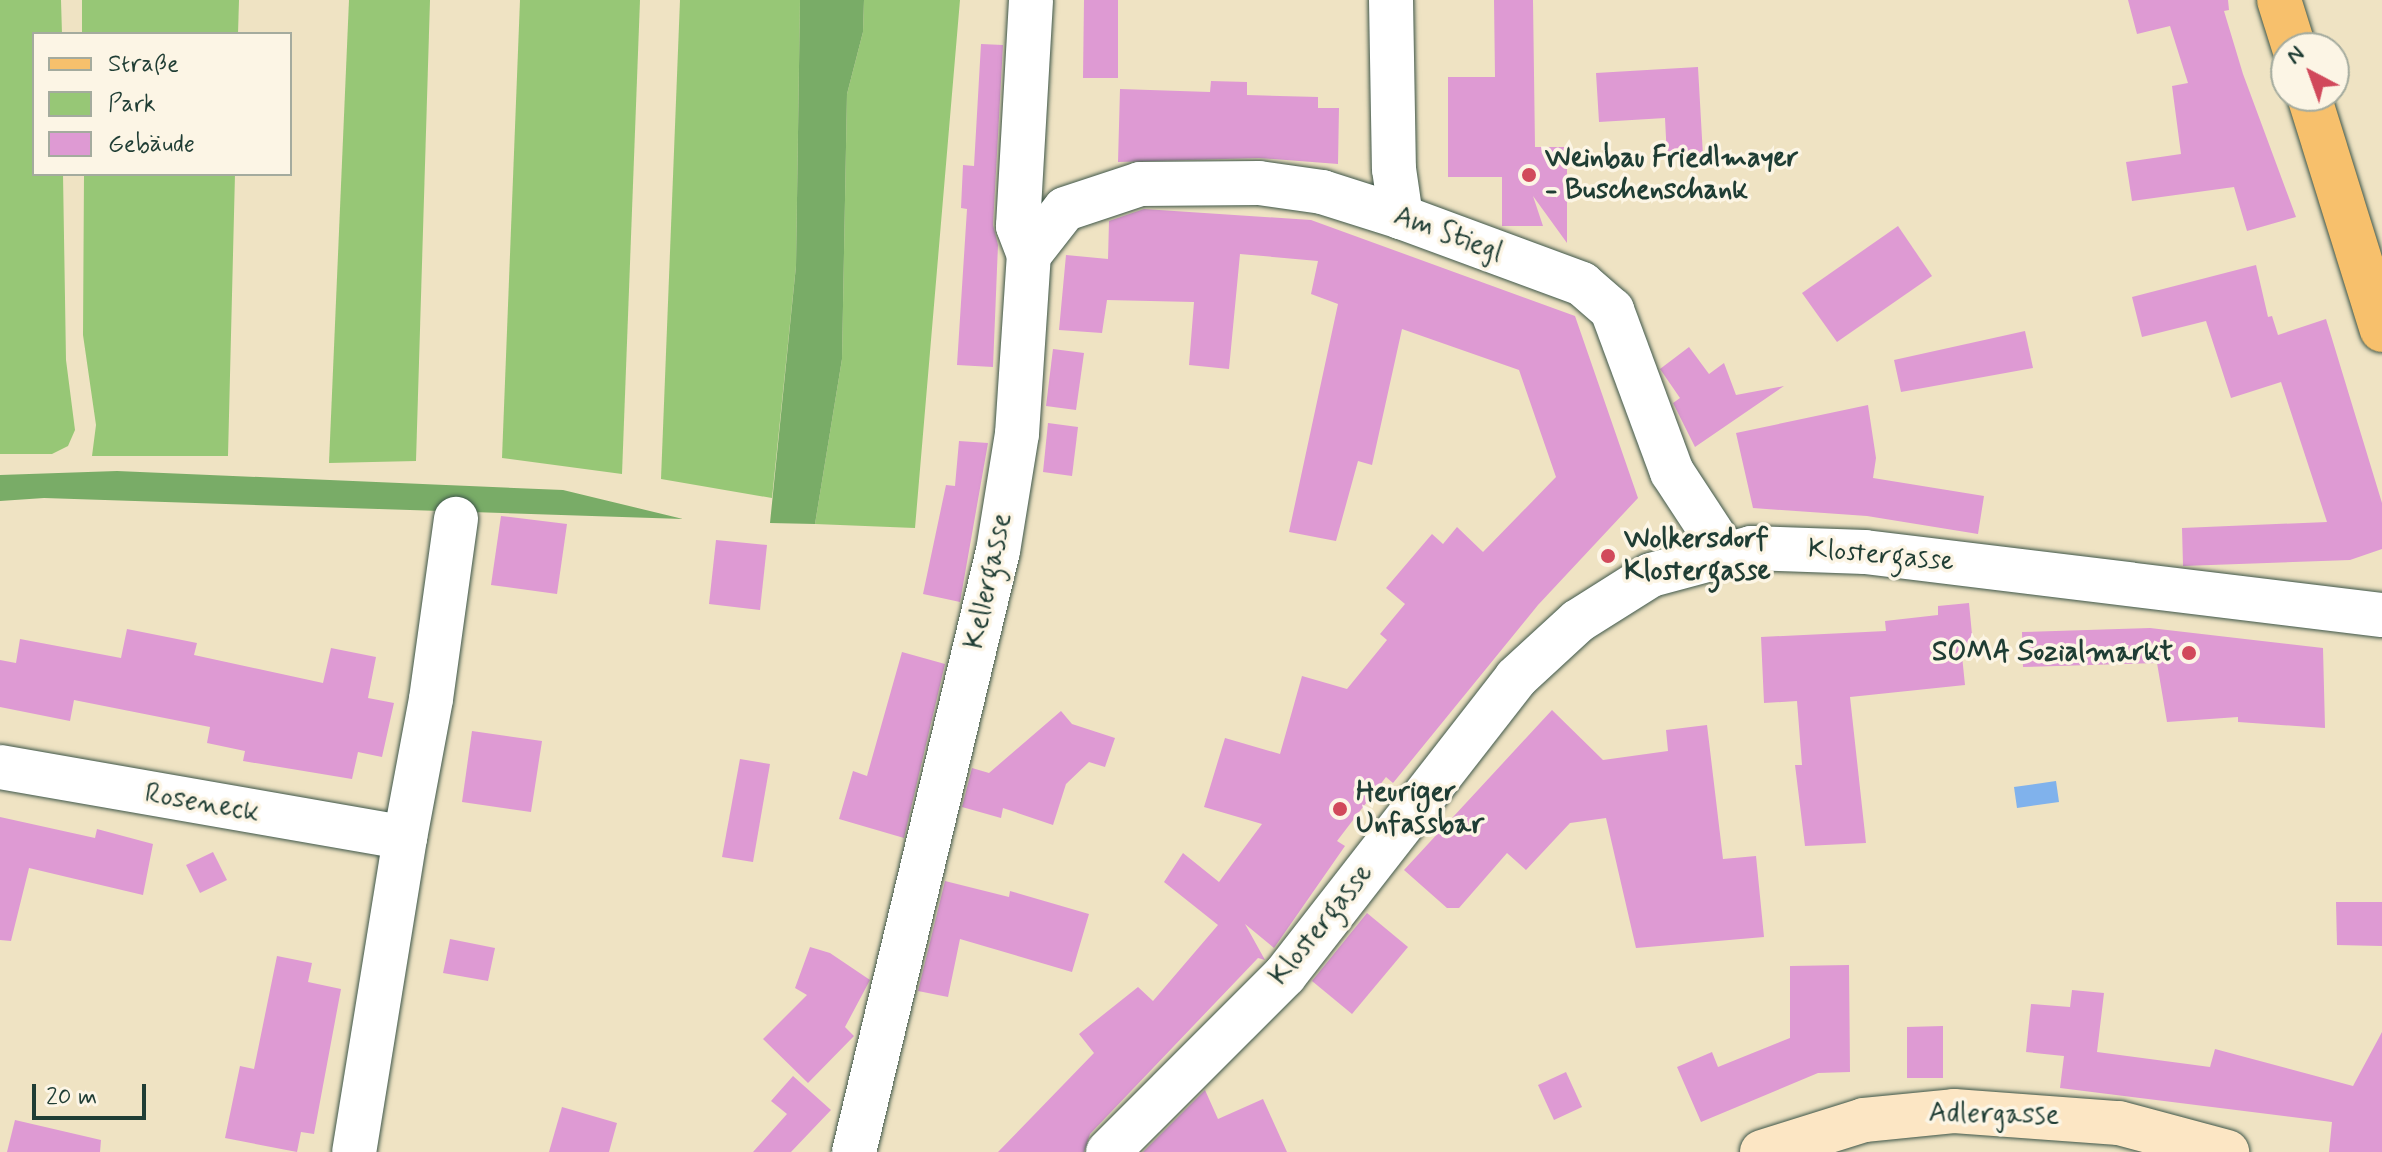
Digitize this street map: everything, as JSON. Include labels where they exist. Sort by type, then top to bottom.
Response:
[{"type":"main road","points":[[2279,0],[2289,32]]},
{"type":"main road","points":[[2314,112],[2382,330]]},
{"type":"main road","name":"Adlergasse","points":[[1762,1152],[1864,1120],[1954,1111],[2119,1123],[2227,1152]]},
{"type":"street","name":"Kellergasse","points":[[854,1152],[998,551],[1017,434],[1029,255],[1018,226],[1031,0]]},
{"type":"street","points":[[1391,0],[1394,169],[1401,217]]},
{"type":"street","name":"Am Stiegl","points":[[1029,255],[1065,209],[1140,184],[1259,183],[1322,192],[1401,217],[1582,284],[1605,300],[1672,472],[1725,553]]},
{"type":"street","points":[[354,1152],[431,699],[456,519]]},
{"type":"street","name":"Klostergasse","points":[[1108,1152],[1285,975],[1437,774],[1546,647],[1651,575],[1751,548],[1865,552],[2382,615]]},
{"type":"street","name":"Roseneck","points":[[0,767],[405,838]]},
{"type":"green space","points":[[0,0],[61,0],[62,32],[32,32],[32,176],[63,176],[66,360],[75,430],[68,446],[52,454],[0,454]]},
{"type":"green space","points":[[82,0],[239,0],[238,32],[82,32]]},
{"type":"green space","points":[[349,0],[430,0],[416,461],[329,463]]},
{"type":"green space","points":[[520,0],[640,0],[622,474],[502,458]]},
{"type":"green space","points":[[680,0],[800,0],[796,266],[772,498],[661,479]]},
{"type":"green space","points":[[800,0],[864,0],[863,32],[847,94],[842,359],[815,524],[770,523],[796,266]]},
{"type":"green space","points":[[864,0],[960,0],[915,528],[815,524],[842,359],[847,94],[863,32]]},
{"type":"green space","points":[[84,176],[235,176],[228,456],[92,456],[96,425],[83,335]]},
{"type":"green space","points":[[117,471],[563,490],[683,519],[44,498],[0,501],[0,475]]},
{"type":"water","points":[[2056,781],[2059,802],[2017,808],[2014,787]]},
{"type":"building","points":[[1084,0],[1118,0],[1118,78],[1083,78]]},
{"type":"building","points":[[1494,0],[1533,0],[1535,147],[1567,147],[1567,243],[1533,196],[1543,226],[1502,226],[1502,177],[1448,177],[1448,77],[1495,77]]},
{"type":"building","points":[[2128,0],[2228,0],[2229,10],[2224,11],[2243,74],[2296,217],[2247,231],[2234,187],[2132,201],[2126,162],[2181,154],[2172,86],[2188,83],[2170,26],[2137,34]]},
{"type":"building","points":[[981,44],[1003,45],[993,225],[998,245],[993,367],[957,365],[967,209],[961,208],[963,165],[974,166]]},
{"type":"building","points":[[1698,67],[1703,156],[1667,158],[1665,118],[1599,122],[1596,73]]},
{"type":"building","points":[[1211,81],[1247,82],[1247,95],[1318,97],[1318,108],[1339,108],[1338,164],[1259,158],[1118,162],[1120,89],[1210,92]]},
{"type":"building","points":[[1144,209],[1311,220],[1575,316],[1638,498],[1538,605],[1393,783],[1386,777],[1337,841],[1345,846],[1274,948],[1245,924],[1265,960],[1258,958],[1090,1134],[1084,1152],[998,1152],[1094,1053],[1079,1034],[1138,987],[1153,1001],[1218,925],[1164,882],[1183,853],[1219,882],[1262,824],[1204,807],[1225,738],[1280,754],[1302,676],[1347,689],[1387,640],[1380,634],[1405,604],[1386,588],[1432,534],[1443,544],[1457,527],[1483,552],[1556,477],[1519,370],[1402,329],[1372,465],[1358,461],[1336,541],[1289,532],[1338,304],[1311,294],[1318,261],[1240,254],[1229,369],[1189,365],[1194,302],[1107,300],[1102,333],[1059,330],[1066,255],[1108,259],[1109,221]]},
{"type":"building","points":[[1898,226],[1932,276],[1837,342],[1802,293]]},
{"type":"building","points":[[2256,265],[2268,317],[2272,316],[2278,335],[2326,319],[2382,503],[2382,549],[2350,560],[2183,566],[2182,528],[2327,522],[2281,382],[2231,398],[2206,321],[2142,337],[2132,297]]},
{"type":"building","points":[[2025,331],[2033,368],[1901,392],[1894,360]]},
{"type":"building","points":[[1689,347],[1709,374],[1724,363],[1736,395],[1784,386],[1695,447],[1673,403],[1680,398],[1660,369]]},
{"type":"building","points":[[1053,349],[1084,353],[1076,410],[1046,406]]},
{"type":"building","points":[[1868,405],[1876,458],[1873,478],[1984,496],[1978,534],[1867,516],[1753,508],[1736,433]]},
{"type":"building","points":[[1048,423],[1078,427],[1072,476],[1043,472]]},
{"type":"building","points":[[959,441],[988,443],[960,602],[923,594],[946,485],[955,486]]},
{"type":"building","points":[[501,516],[567,524],[557,594],[491,585]]},
{"type":"building","points":[[716,540],[767,545],[760,610],[709,604]]},
{"type":"building","points":[[1969,603],[1973,645],[1961,646],[1965,685],[1850,697],[1866,843],[1805,846],[1795,765],[1802,765],[1797,701],[1764,703],[1761,637],[1886,631],[1885,621],[1938,615],[1938,606]]},
{"type":"building","points":[[2150,628],[2323,648],[2325,728],[2238,722],[2238,717],[2167,722],[2157,663],[2023,667],[2022,632]]},
{"type":"building","points":[[127,629],[197,643],[194,655],[323,683],[331,648],[376,657],[368,698],[394,703],[382,757],[358,752],[352,779],[243,761],[245,751],[207,743],[210,727],[74,700],[70,721],[0,707],[0,660],[16,663],[20,639],[121,658]]},
{"type":"building","points":[[902,652],[945,664],[904,838],[839,819],[853,771],[867,776]]},
{"type":"building","points":[[1552,710],[1603,760],[1668,751],[1666,730],[1707,725],[1723,859],[1756,856],[1764,937],[1636,948],[1606,818],[1570,823],[1526,870],[1507,853],[1459,908],[1447,908],[1404,870]]},
{"type":"building","points":[[1061,711],[1072,724],[1115,738],[1105,767],[1089,762],[1066,784],[1053,825],[1003,808],[1001,818],[962,807],[972,768],[989,773]]},
{"type":"building","points":[[472,731],[542,741],[531,812],[462,802]]},
{"type":"building","points":[[740,759],[770,764],[753,862],[722,857]]},
{"type":"building","points":[[0,817],[95,838],[97,829],[153,844],[143,895],[29,868],[11,941],[0,940]]},
{"type":"building","points":[[213,852],[227,880],[200,893],[186,865]]},
{"type":"building","points":[[945,881],[1009,897],[1010,891],[1089,914],[1072,972],[960,939],[948,997],[918,991]]},
{"type":"building","points":[[2336,902],[2382,902],[2382,946],[2337,945]]},
{"type":"building","points":[[1367,913],[1408,947],[1352,1014],[1312,981]]},
{"type":"building","points":[[450,939],[495,948],[488,981],[443,973]]},
{"type":"building","points":[[810,947],[830,953],[870,980],[845,1027],[854,1036],[808,1083],[763,1039],[807,995],[795,988]]},
{"type":"building","points":[[277,956],[312,963],[308,982],[341,989],[314,1134],[301,1132],[297,1152],[225,1138],[240,1066],[254,1069]]},
{"type":"building","points":[[1849,965],[1850,1072],[1818,1073],[1701,1122],[1677,1067],[1712,1052],[1718,1067],[1790,1038],[1790,966]]},
{"type":"building","points":[[2072,990],[2104,993],[2097,1052],[2210,1067],[2215,1049],[2353,1086],[2382,1032],[2382,1152],[2329,1152],[2332,1122],[2060,1088],[2064,1056],[2026,1052],[2031,1004],[2070,1007]]},
{"type":"building","points":[[1943,1026],[1943,1078],[1907,1078],[1907,1027]]},
{"type":"building","points":[[1566,1072],[1582,1107],[1554,1120],[1538,1085]]},
{"type":"building","points":[[793,1076],[831,1110],[791,1152],[753,1152],[787,1114],[771,1101]]},
{"type":"building","points":[[1205,1090],[1218,1119],[1263,1099],[1287,1152],[1143,1152]]},
{"type":"building","points":[[562,1107],[617,1123],[609,1152],[549,1152]]},
{"type":"building","points":[[15,1120],[101,1140],[100,1152],[7,1152]]},
{"type":"place","name":"Weinbau Friedlmayer - Buschenschank","points":[[1529,175]]},
{"type":"place","name":"Wolkersdorf Klostergasse","points":[[1608,556]]},
{"type":"place","name":"SOMA Sozialmarkt","points":[[2189,653]]},
{"type":"place","name":"Heuriger Unfassbar","points":[[1340,809]]}]
